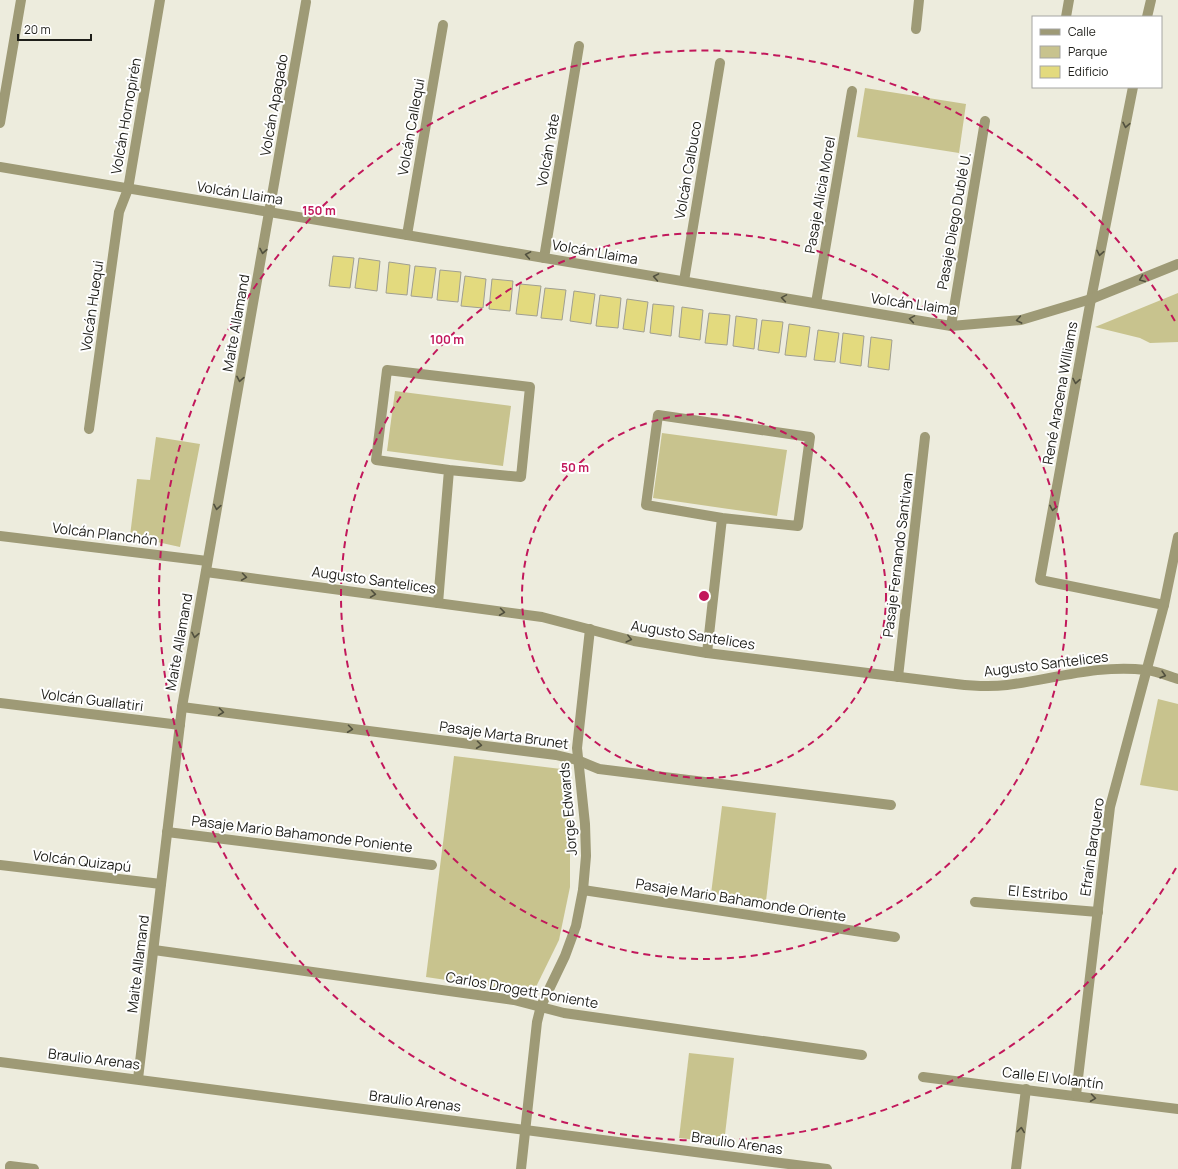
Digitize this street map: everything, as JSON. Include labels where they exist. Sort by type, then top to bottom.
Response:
[{"type":"street","points":[[0,122],[21,0]]},
{"type":"street","name":"Volcán Hornopirén","points":[[128,189],[160,0]]},
{"type":"street","points":[[916,29],[919,0]]},
{"type":"street","points":[[1066,16],[1069,0]]},
{"type":"street","points":[[1147,16],[1151,0]]},
{"type":"street","name":"Volcán Apagado","points":[[270,212],[306,2]]},
{"type":"street","name":"Volcán Callequi","points":[[407,235],[443,25]]},
{"type":"street","name":"Volcán Yate","points":[[544,258],[579,46]]},
{"type":"street","name":"Volcán Calbuco","points":[[684,281],[720,62]]},
{"type":"street","name":"René Aracena Williams","points":[[1133,88],[1091,299],[1040,580],[1164,605]]},
{"type":"street","name":"Pasaje Alicia Morel","points":[[816,303],[852,91]]},
{"type":"street","name":"Pasaje Diego Dublé U.","points":[[951,326],[986,121]]},
{"type":"street","name":"Volcán Llaima","points":[[0,167],[951,326],[1021,320],[1091,299],[1178,264]]},
{"type":"street","name":"Volcán Huequi","points":[[89,429],[119,212],[128,189]]},
{"type":"street","name":"Maite Allamand","points":[[138,1079],[182,707],[270,212]]},
{"type":"street","points":[[387,370],[530,387],[521,477],[449,470],[376,460],[387,370]]},
{"type":"street","points":[[658,415],[810,437],[798,526],[722,518],[646,505],[658,415]]},
{"type":"street","name":"Pasaje Fernando Santivan","points":[[898,677],[925,437]]},
{"type":"street","points":[[438,603],[449,470]]},
{"type":"street","points":[[707,653],[722,518]]},
{"type":"street","name":"Volcán Planchón","points":[[0,536],[208,561]]},
{"type":"street","name":"Efraín Barquero","points":[[1076,1095],[1110,807],[1148,670],[1164,605],[1178,537]]},
{"type":"street","name":"Augusto Santelices","points":[[206,572],[542,618],[634,641],[707,653],[978,686],[1007,685],[1105,670],[1148,670],[1178,679]]},
{"type":"street","name":"Jorge Edwards","points":[[520,1169],[537,1022],[541,1006],[565,956],[576,926],[583,890],[586,856],[585,824],[577,760],[578,734],[590,629]]},
{"type":"street","name":"Volcán Guallatiri","points":[[0,703],[180,725]]},
{"type":"street","name":"Pasaje Marta Brunet","points":[[182,707],[556,755],[577,760],[599,769],[891,805]]},
{"type":"street","name":"Pasaje Mario Bahamonde Poniente","points":[[167,832],[432,864]]},
{"type":"street","name":"Volcán Quizapú","points":[[0,865],[161,884]]},
{"type":"street","name":"Pasaje Mario Bahamonde Oriente","points":[[583,890],[895,937]]},
{"type":"street","name":"El Estribo","points":[[975,902],[1098,912]]},
{"type":"street","name":"Carlos Drogett Poniente","points":[[154,950],[514,1000],[564,1013],[862,1055]]},
{"type":"street","name":"Braulio Arenas","points":[[0,1062],[827,1169]]},
{"type":"street","name":"Calle El Volantín","points":[[923,1076],[1178,1109]]},
{"type":"street","points":[[1016,1169],[1026,1089]]},
{"type":"street","points":[[10,1169],[10,1166],[34,1169]]},
{"type":"green space","points":[[865,88],[966,104],[959,153],[857,137]]},
{"type":"green space","points":[[1178,293],[1178,342],[1150,343],[1140,338],[1095,327]]},
{"type":"green space","points":[[395,391],[511,406],[503,466],[387,451]]},
{"type":"green space","points":[[662,433],[787,450],[777,516],[653,498]]},
{"type":"green space","points":[[156,437],[200,444],[180,547],[130,536],[137,479],[150,480]]},
{"type":"green space","points":[[1158,699],[1178,704],[1178,791],[1140,785]]},
{"type":"green space","points":[[454,756],[561,769],[570,810],[570,887],[559,940],[533,993],[426,977]]},
{"type":"green space","points":[[722,806],[776,813],[766,901],[711,894]]},
{"type":"green space","points":[[689,1053],[734,1058],[724,1143],[679,1138]]},
{"type":"building","points":[[333,256],[354,258],[350,288],[329,286]]},
{"type":"building","points":[[359,258],[380,261],[377,291],[355,288]]},
{"type":"building","points":[[389,262],[410,265],[407,295],[386,293]]},
{"type":"building","points":[[415,266],[436,268],[432,298],[411,296]]},
{"type":"building","points":[[440,270],[461,272],[458,302],[437,300]]},
{"type":"building","points":[[465,276],[486,279],[483,308],[461,306]]},
{"type":"building","points":[[492,279],[513,281],[510,311],[489,309]]},
{"type":"building","points":[[520,284],[541,286],[537,316],[516,314]]},
{"type":"building","points":[[545,288],[566,290],[562,320],[541,318]]},
{"type":"building","points":[[574,291],[595,294],[591,324],[570,321]]},
{"type":"building","points":[[600,295],[621,298],[618,328],[596,326]]},
{"type":"building","points":[[627,299],[648,302],[644,332],[623,329]]},
{"type":"building","points":[[653,304],[674,306],[671,336],[650,333]]},
{"type":"building","points":[[682,307],[703,310],[700,340],[679,337]]},
{"type":"building","points":[[709,313],[730,315],[727,345],[705,343]]},
{"type":"building","points":[[736,316],[757,319],[754,349],[733,346]]},
{"type":"building","points":[[762,320],[783,322],[779,353],[758,350]]},
{"type":"building","points":[[789,324],[810,327],[806,357],[785,355]]},
{"type":"building","points":[[818,330],[839,333],[835,362],[814,360]]},
{"type":"building","points":[[843,333],[864,336],[861,366],[840,363]]},
{"type":"building","points":[[871,337],[892,340],[889,370],[868,367]]}]
